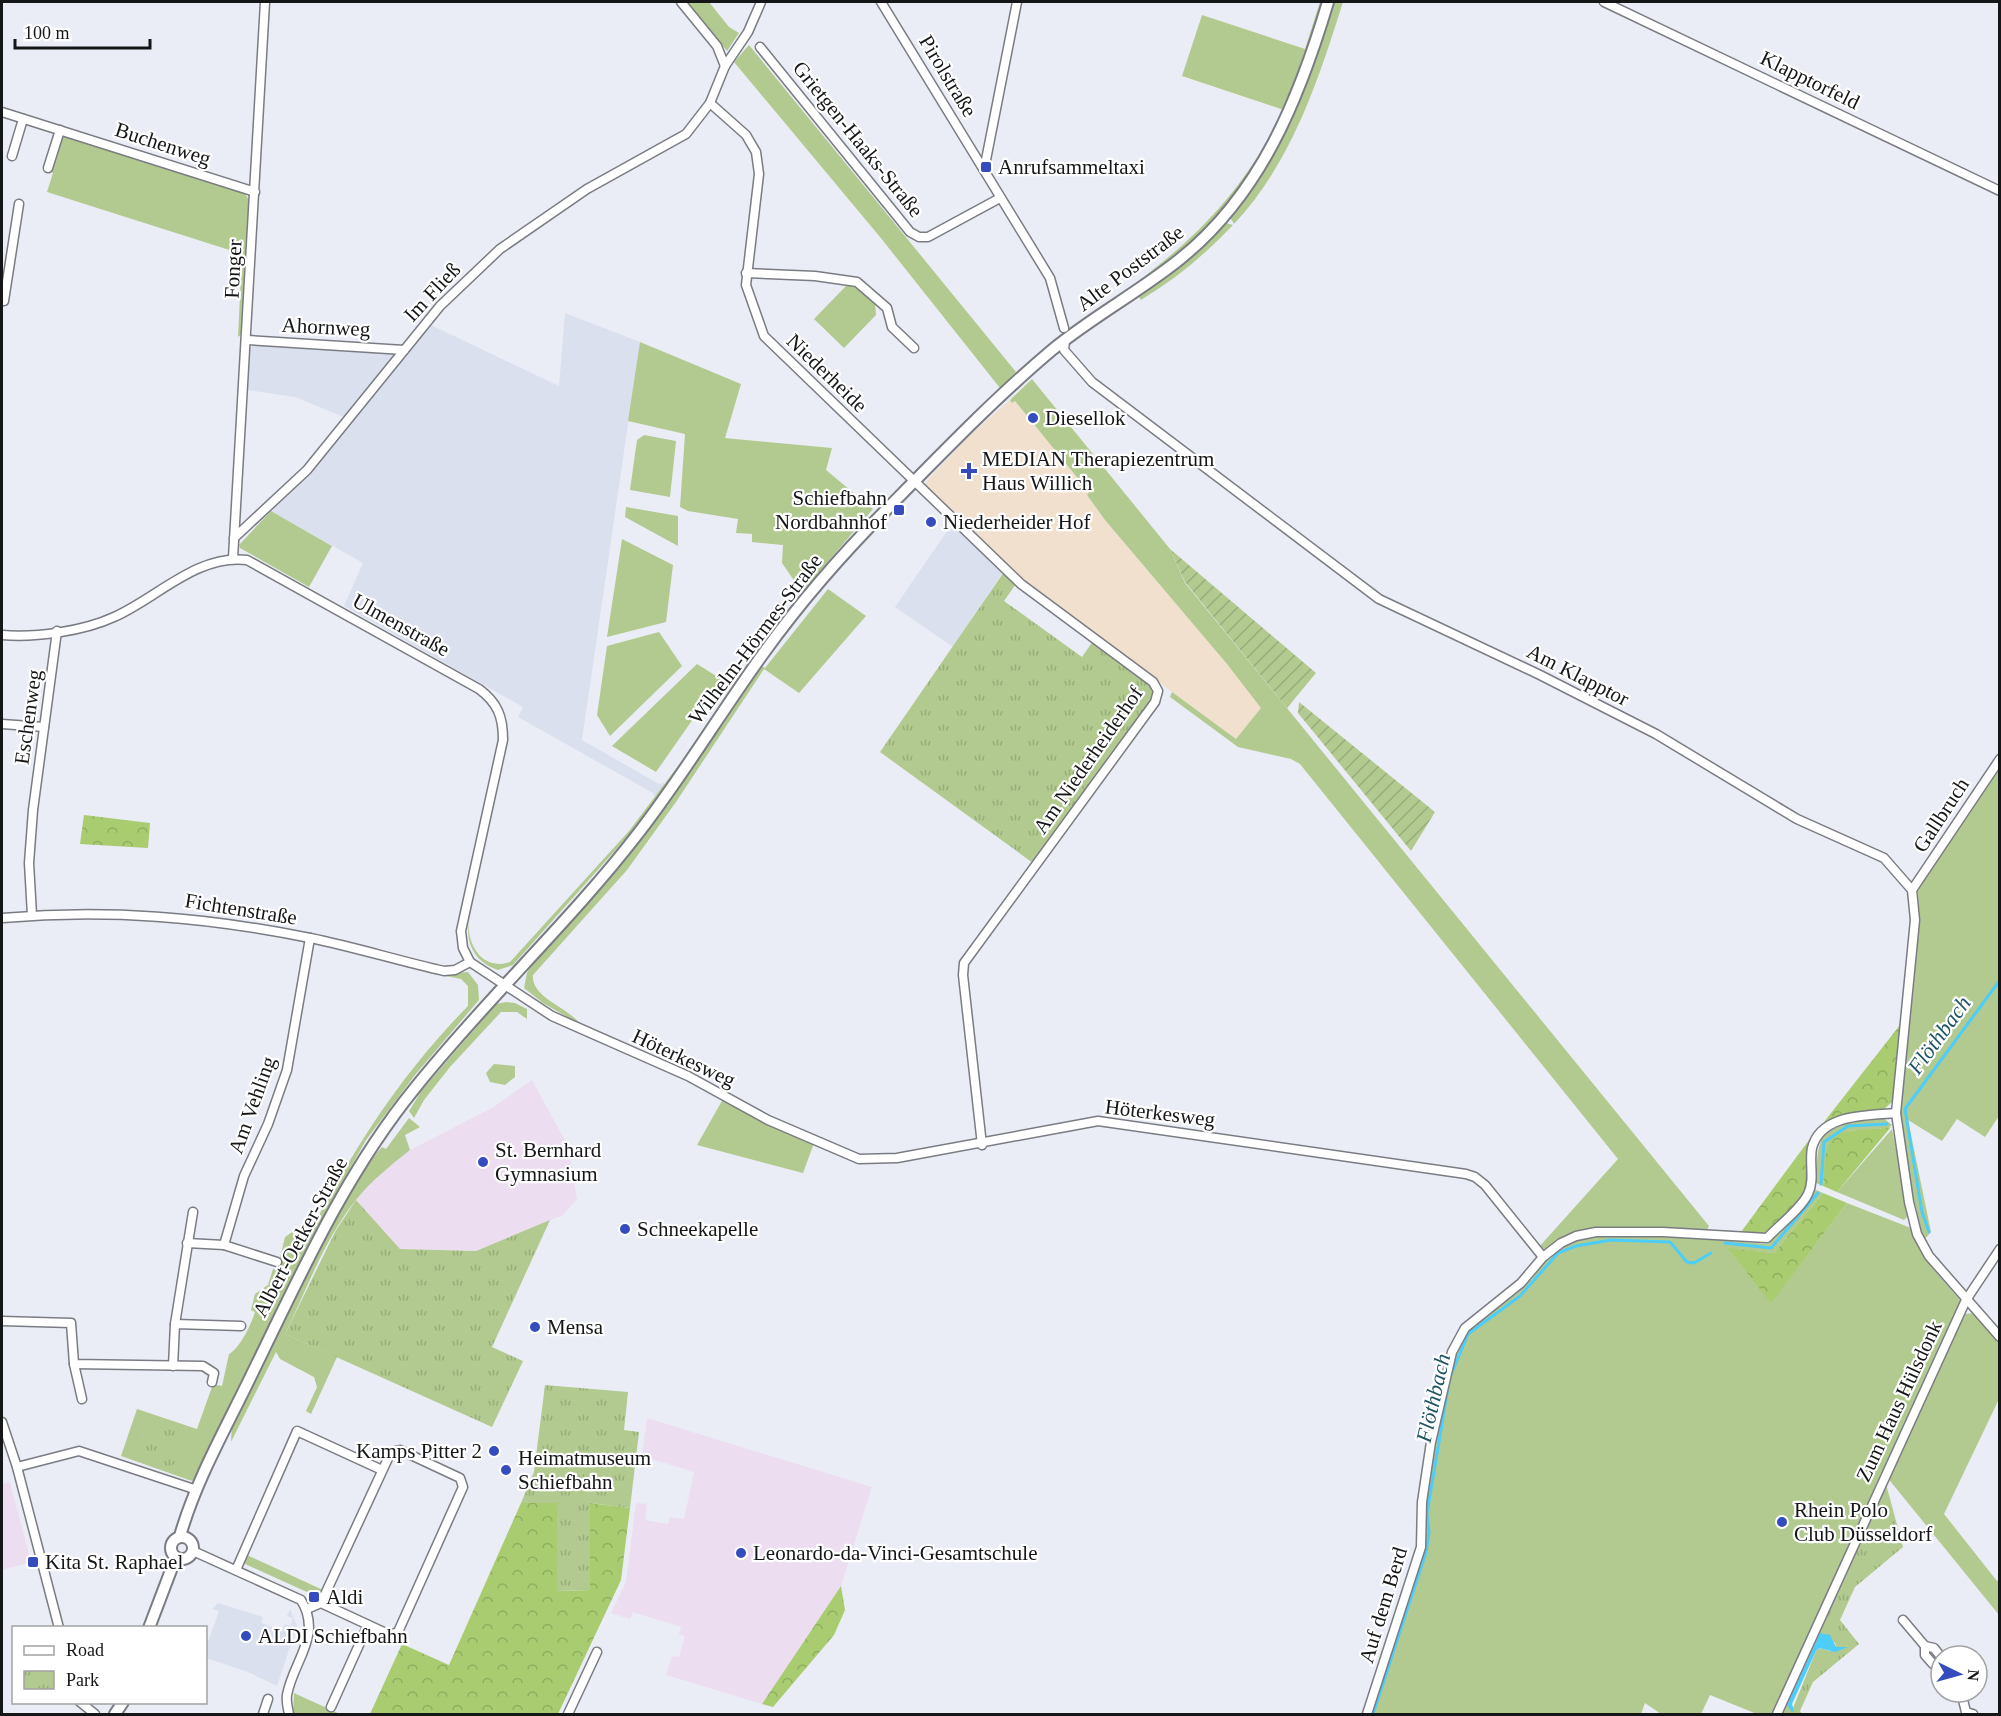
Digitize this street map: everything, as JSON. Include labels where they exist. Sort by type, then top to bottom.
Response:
[{"type":"street","name":"Fonger","points":[[234,538],[265,2]]},
{"type":"street","points":[[681,2],[717,46],[725,66]]},
{"type":"street","points":[[710,104],[725,66],[748,32],[761,2]]},
{"type":"street","points":[[984,170],[1017,2]]},
{"type":"street","name":"Alte Poststraße","points":[[1065,341],[1184,256],[1222,218],[1251,183],[1276,141],[1311,58],[1329,2]]},
{"type":"street","name":"Klapptorfeld","points":[[1604,2],[2000,191]]},
{"type":"street","name":"Pirolstraße","points":[[884,3],[1050,278],[1064,328]]},
{"type":"street","name":"Grietgen-Haaks-Straße","points":[[760,47],[910,232],[919,237],[928,237],[1000,198]]},
{"type":"street","name":"Niederheide","points":[[710,104],[746,135],[756,152],[759,174],[746,285],[764,336],[914,481]]},
{"type":"street","name":"Im Fließ","points":[[234,538],[307,470],[440,306],[500,249],[587,189],[687,134],[710,104]]},
{"type":"street","name":"Buchenweg","points":[[2,112],[255,192]]},
{"type":"street","points":[[12,156],[23,119]]},
{"type":"street","points":[[48,168],[60,130]]},
{"type":"street","points":[[2,301],[4,301],[19,204]]},
{"type":"street","points":[[746,273],[815,276],[857,282],[886,308],[892,327],[914,348]]},
{"type":"street","name":"Ahornweg","points":[[247,340],[404,350]]},
{"type":"street","name":"Wilhelm-Hörmes-Straße","points":[[503,986],[591,890],[662,801],[788,621],[852,545],[995,402],[1065,341]]},
{"type":"street","name":"Am Klapptor","points":[[1065,341],[1064,350],[1092,382],[1379,599],[1540,675],[1656,734],[1797,819],[1884,858],[1912,890]]},
{"type":"street","name":"Am Niederheiderhof","points":[[914,481],[1022,584],[1153,682],[1158,690],[1155,702],[964,963],[963,975],[982,1144]]},
{"type":"street","points":[[2,635],[81,629],[115,617],[199,568],[233,558],[234,538]]},
{"type":"street","name":"Ulmenstraße","points":[[233,558],[247,560],[469,684],[485,694],[497,707],[502,724],[502,751],[461,931],[462,948],[470,962]]},
{"type":"street","name":"Eschenweg","points":[[32,915],[29,863],[57,632]]},
{"type":"street","points":[[2,724],[45,727]]},
{"type":"street","name":"Gallbruch","points":[[1912,890],[2000,759]]},
{"type":"street","points":[[1912,890],[1915,920],[1896,1113],[1917,1234],[1929,1256],[2000,1337]]},
{"type":"street","name":"Fichtenstraße","points":[[2,918],[98,912],[181,917],[310,938],[444,971],[454,970],[470,962]]},
{"type":"street","name":"Am Vehling","points":[[224,1245],[233,1211],[287,1070],[310,938]]},
{"type":"street","points":[[470,962],[503,986]]},
{"type":"street","name":"Höterkesweg","points":[[503,986],[562,1021],[688,1076],[761,1117],[852,1157],[881,1160],[982,1144],[1098,1121],[1466,1174],[1475,1177],[1485,1185],[1543,1257]]},
{"type":"street","name":"Albert-Oetker-Straße","points":[[150,1626],[176,1557],[171,1545],[180,1536],[197,1490],[306,1262],[354,1173],[406,1098],[503,986]]},
{"type":"street","points":[[1543,1257],[1561,1243],[1575,1236],[1596,1232],[1767,1238],[1808,1196],[1811,1185],[1812,1147],[1821,1130],[1842,1119],[1896,1113]]},
{"type":"street","points":[[173,1366],[175,1324],[193,1212]]},
{"type":"street","points":[[187,1242],[224,1245],[277,1262]]},
{"type":"street","name":"Zum Haus Hülsdonk","points":[[1777,1714],[1966,1300],[2000,1249]]},
{"type":"street","name":"Auf dem Berd","points":[[1367,1714],[1421,1547],[1422,1502],[1431,1442],[1452,1352],[1465,1328],[1521,1282],[1543,1257]]},
{"type":"street","points":[[2,1321],[71,1323],[74,1364],[82,1399]]},
{"type":"street","points":[[175,1324],[241,1326]]},
{"type":"street","points":[[74,1364],[203,1366],[214,1373],[212,1382]]},
{"type":"street","points":[[2,1422],[17,1467],[58,1626]]},
{"type":"street","points":[[236,1570],[297,1431],[382,1470]]},
{"type":"street","points":[[307,1610],[321,1603],[391,1452],[400,1450],[460,1478],[463,1487],[398,1632],[390,1635],[321,1603]]},
{"type":"street","points":[[17,1467],[79,1451],[197,1490]]},
{"type":"street","points":[[180,1536],[192,1541],[193,1551]]},
{"type":"street","points":[[193,1551],[301,1600],[307,1610],[311,1631],[287,1697],[289,1714]]},
{"type":"street","points":[[176,1557],[186,1558],[193,1551]]},
{"type":"street","points":[[1903,1620],[1925,1646],[1929,1647]]},
{"type":"street","points":[[331,1707],[368,1625]]},
{"type":"street","points":[[1925,1646],[1925,1655],[1929,1660]]},
{"type":"street","points":[[568,1714],[597,1652]]},
{"type":"street","points":[[263,1714],[268,1699]]},
{"type":"street","points":[[82,1704],[95,1714]]},
{"type":"shaded area","points":[[565,313],[640,342],[582,740],[659,784],[665,783],[655,797],[653,793],[518,717],[523,707],[344,606],[363,563],[271,511],[341,436],[431,325],[559,386]]},
{"type":"shaded area","points":[[255,344],[391,352],[393,357],[346,418],[295,397],[247,390],[250,349]]},
{"type":"shaded area","points":[[1010,400],[1015,401],[1090,493],[1087,495],[1105,520],[1262,708],[1236,739],[1028,586],[922,486],[969,436]]},
{"type":"shaded area","points":[[952,524],[1003,572],[953,647],[895,607]]},
{"type":"shaded area","name":"St. Bernhard Gymnasium","points":[[532,1080],[568,1146],[577,1199],[563,1215],[476,1251],[400,1249],[356,1200],[379,1174],[410,1150],[492,1108]]},
{"type":"shaded area","name":"Leonardo-da-Vinci-Gesamtschule","points":[[647,1418],[872,1487],[841,1586],[762,1704],[666,1675],[672,1656],[679,1657],[685,1636],[679,1634],[681,1627],[633,1612],[630,1619],[611,1613],[626,1582],[636,1503],[647,1504],[645,1520],[668,1524],[670,1517],[684,1519],[694,1472],[642,1456]]},
{"type":"shaded area","name":"Kita St. Raphael","points":[[10,1482],[31,1562],[2,1570],[2,1484]]},
{"type":"shaded area","points":[[218,1603],[263,1617],[261,1623],[282,1630],[285,1624],[291,1626],[293,1618],[287,1616],[290,1609],[297,1626],[277,1686],[248,1672],[207,1658],[207,1642],[219,1611],[212,1609]]},
{"type":"green space","points":[[686,2],[709,2],[729,27],[739,33],[727,51]]},
{"type":"green space","points":[[1320,2],[1323,2],[1284,110],[1182,76],[1202,15],[1305,49]]},
{"type":"green space","points":[[1334,2],[1343,2],[1324,61],[1301,119],[1272,174],[1234,224],[1230,217],[1266,166],[1293,114],[1315,60]]},
{"type":"green space","points":[[749,45],[1016,372],[1000,388],[880,237],[734,62]]},
{"type":"green space","points":[[1280,116],[1272,134],[1255,164],[1236,194],[1214,221],[1165,265],[1091,316],[1152,271],[1202,226],[1245,175],[1265,145]]},
{"type":"green space","points":[[65,136],[244,193],[250,201],[243,333],[238,337],[242,254],[47,192],[53,173],[49,171],[60,138]]},
{"type":"green space","points":[[1226,223],[1233,225],[1200,257],[1141,300],[1139,297],[1177,269]]},
{"type":"green space","points":[[846,286],[857,286],[875,303],[876,315],[844,348],[814,319]]},
{"type":"green space","points":[[640,342],[741,384],[725,438],[832,448],[826,470],[873,509],[802,592],[782,563],[783,545],[752,542],[752,534],[736,533],[738,519],[688,511],[680,507],[685,434],[628,421]]},
{"type":"green space","points":[[1032,379],[1170,549],[1185,583],[1709,1226],[1707,1230],[1687,1231],[1665,1227],[1597,1228],[1548,1250],[1539,1247],[1618,1159],[1300,764],[1291,759],[1238,747],[1170,697],[1172,692],[1236,739],[1261,708],[1227,664],[1105,520],[1087,495],[1089,492],[1015,401],[1012,403],[1010,400]]},
{"type":"green space","points":[[644,435],[676,441],[670,497],[630,490],[637,440]]},
{"type":"green space","points":[[626,507],[678,516],[678,546],[625,517]]},
{"type":"green space","points":[[271,511],[332,546],[309,587],[240,548],[239,545]]},
{"type":"green space","points":[[622,539],[673,565],[666,622],[607,637]]},
{"type":"green space","points":[[1170,549],[1316,673],[1287,708],[1185,582]]},
{"type":"green space","points":[[1004,572],[1016,584],[1004,601],[1082,657],[1093,641],[1156,687],[1157,695],[1033,863],[880,752]]},
{"type":"green space","points":[[828,589],[866,616],[799,693],[764,669],[676,802],[627,870],[533,975],[538,990],[581,1025],[543,1003],[524,988],[531,966],[638,842],[760,665],[765,668]]},
{"type":"green space","points":[[659,632],[682,666],[610,736],[597,715],[607,646]]},
{"type":"green space","points":[[752,657],[753,659],[645,817],[513,965],[498,970],[478,958],[469,938],[469,922],[474,948],[485,960],[500,964],[510,962],[629,831],[681,762]]},
{"type":"green space","points":[[697,664],[721,679],[656,772],[612,746]]},
{"type":"green space","points":[[1299,702],[1435,812],[1411,851],[1298,713]]},
{"type":"green space","points":[[1996,770],[2000,773],[1999,1116],[1985,1137],[1957,1119],[1942,1141],[1908,1120],[1931,1232],[1923,1241],[1898,1125],[1919,918],[1918,891]]},
{"type":"green space","points":[[84,815],[150,823],[148,848],[80,844]]},
{"type":"green space","points":[[468,972],[478,985],[479,1000],[415,1075],[366,1140],[315,1231],[196,1479],[192,1481],[121,1456],[137,1409],[197,1429],[213,1384],[222,1386],[229,1354],[241,1342],[251,1323],[255,1312],[251,1310],[255,1294],[268,1285],[273,1269],[277,1270],[285,1237],[301,1226],[312,1229],[345,1169],[381,1112],[422,1057],[468,1006],[468,986],[461,979],[436,974]]},
{"type":"green space","points":[[515,1003],[527,1009],[527,1019],[517,1012],[501,1012],[450,1067],[424,1100],[414,1118],[409,1111],[422,1090],[496,1004]]},
{"type":"green space","points":[[1900,1025],[1893,1101],[1883,1110],[1845,1114],[1824,1122]]},
{"type":"green space","points":[[494,1064],[515,1066],[515,1077],[505,1085],[490,1082],[486,1073]]},
{"type":"green space","points":[[723,1099],[814,1143],[803,1173],[697,1145]]},
{"type":"green space","points":[[1882,1117],[1892,1125],[1888,1128],[1849,1131],[1829,1144],[1823,1186],[1816,1183],[1819,1149],[1828,1130],[1848,1122]]},
{"type":"green space","points":[[409,1118],[420,1127],[405,1135],[410,1150],[369,1186],[345,1215],[317,1264],[285,1334],[337,1357],[311,1414],[306,1411],[317,1387],[314,1377],[280,1359],[276,1352],[231,1442],[232,1423],[304,1275],[360,1173],[382,1147],[386,1149]]},
{"type":"green space","points":[[1891,1127],[1837,1192],[1823,1186],[1826,1153],[1834,1138],[1849,1131]]},
{"type":"green space","points":[[1892,1129],[1909,1215],[1904,1220],[1837,1192]]},
{"type":"green space","points":[[1812,1136],[1808,1183],[1795,1205],[1766,1232],[1755,1235],[1741,1232]]},
{"type":"green space","points":[[1816,1190],[1823,1193],[1774,1253],[1728,1249],[1771,1302],[1847,1203],[1911,1228],[1934,1270],[1960,1300],[1960,1306],[1892,1450],[1897,1456],[1965,1314],[1973,1313],[1999,1343],[1999,1399],[1944,1514],[1997,1581],[1999,1579],[1999,1615],[1882,1471],[1774,1714],[1757,1714],[1710,1695],[1701,1714],[1661,1714],[1645,1703],[1641,1714],[1370,1714],[1423,1549],[1431,1457],[1442,1401],[1465,1330],[1532,1279],[1544,1262],[1559,1248],[1577,1239],[1615,1235],[1671,1236],[1768,1244]]},
{"type":"green space","points":[[1823,1193],[1847,1203],[1771,1303],[1727,1248],[1774,1253]]},
{"type":"green space","points":[[356,1200],[400,1249],[476,1251],[550,1220],[492,1347],[523,1361],[492,1427],[285,1334],[336,1230]]},
{"type":"green space","points":[[545,1385],[628,1392],[624,1430],[639,1432],[630,1508],[590,1503],[590,1590],[557,1591],[557,1503],[521,1503],[534,1472]]},
{"type":"green space","points":[[144,1420],[183,1434],[182,1457],[169,1468],[138,1456],[133,1445]]},
{"type":"green space","points":[[1886,1484],[1903,1547],[1855,1587],[1840,1620],[1859,1644],[1813,1682],[1800,1711],[1802,1714],[1781,1714]],"holes":[[[1820,1633],[1835,1643],[1836,1647],[1845,1647],[1830,1651],[1819,1648],[1793,1708],[1787,1705]]]},
{"type":"green space","points":[[521,1503],[557,1503],[557,1591],[590,1590],[590,1503],[630,1508],[621,1580],[558,1714],[370,1714],[402,1644],[449,1665]]},
{"type":"green space","points":[[247,1555],[323,1590],[318,1597],[243,1563]]},
{"type":"green space","points":[[841,1586],[845,1610],[834,1635],[773,1707],[762,1704]]},
{"type":"green space","points":[[294,1693],[340,1714],[293,1714]]},
{"type":"water","points":[[1820,1633],[1830,1635],[1836,1647],[1848,1647],[1835,1652],[1819,1648],[1816,1651],[1792,1704],[1794,1711],[1792,1712],[1787,1705]]},
{"type":"waterway","name":"Flöthbach","points":[[1929,1232],[1922,1212],[1905,1109],[2000,980]]},
{"type":"waterway","name":"Flöthbach","points":[[1821,1184],[1824,1142],[1848,1126],[1887,1124]]},
{"type":"waterway","name":"Flöthbach","points":[[1725,1243],[1771,1248],[1818,1193]]},
{"type":"waterway","name":"Flöthbach","points":[[1451,1375],[1468,1334],[1520,1296],[1558,1253],[1576,1246],[1611,1240],[1670,1242],[1687,1262],[1694,1263],[1711,1253]]},
{"type":"waterway","name":"Flöthbach","points":[[1373,1714],[1426,1552],[1429,1532],[1427,1513],[1449,1382]]},
{"type":"place","name":"Anrufsammeltaxi","points":[[986,167]]},
{"type":"place","name":"Diesellok","points":[[1033,418]]},
{"type":"place","name":"MEDIAN Therapiezentrum Haus Willich","points":[[969,471]]},
{"type":"place","name":"Schiefbahn Nordbahnhof","points":[[899,510]]},
{"type":"place","name":"Niederheider Hof","points":[[931,522]]},
{"type":"place","name":"St. Bernhard Gymnasium","points":[[483,1162]]},
{"type":"place","name":"Schneekapelle","points":[[625,1229]]},
{"type":"place","name":"Mensa","points":[[535,1327]]},
{"type":"place","name":"Kamps Pitter 2","points":[[494,1451]]},
{"type":"place","name":"Heimatmuseum Schiefbahn","points":[[506,1470]]},
{"type":"place","name":"Rhein Polo Club Düsseldorf","points":[[1782,1522]]},
{"type":"place","name":"Leonardo-da-Vinci-Gesamtschule","points":[[741,1553]]},
{"type":"place","name":"Kita St. Raphael","points":[[33,1562]]},
{"type":"place","name":"Aldi","points":[[314,1597]]},
{"type":"place","name":"ALDI Schiefbahn","points":[[246,1636]]}]
